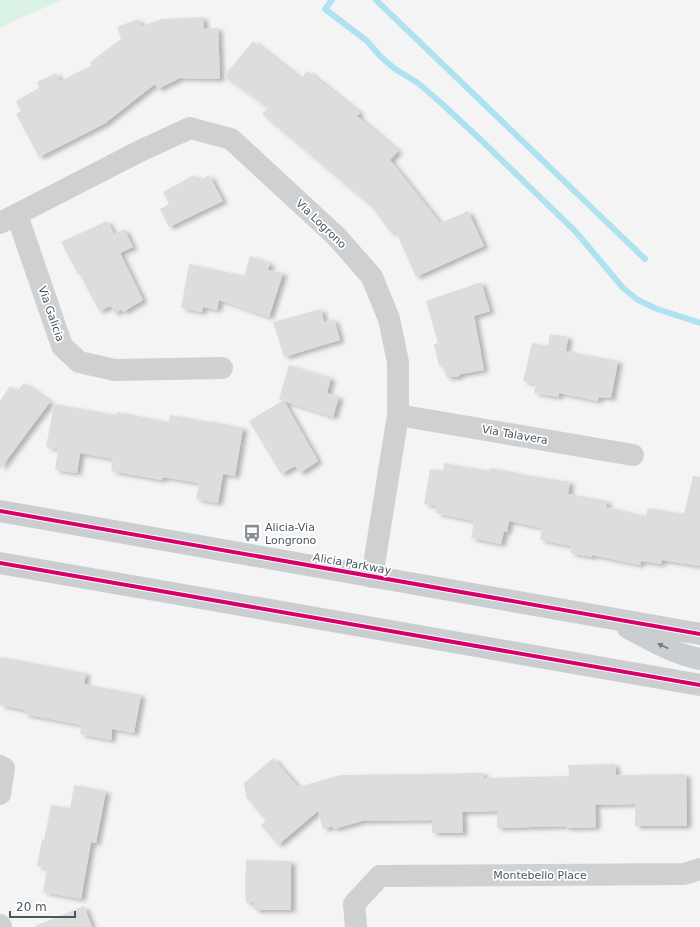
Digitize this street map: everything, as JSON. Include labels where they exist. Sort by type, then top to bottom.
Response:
[{"type":"main road","name":"Alicia Parkway","points":[[0,511],[700,634]]},
{"type":"main road","points":[[0,564],[700,685]]},
{"type":"main road","points":[[610,618],[662,646],[685,656],[700,659]]},
{"type":"street","name":"Via Logrono","points":[[9,219],[190,128],[231,139],[337,237],[372,277],[389,319],[398,362],[398,415],[372,577]]},
{"type":"street","name":"Via Galicia","points":[[9,219],[62,346],[79,362],[115,370],[222,368]]},
{"type":"street","name":"Via Talavera","points":[[398,415],[632,455]]},
{"type":"street","points":[[0,794],[2,767]]},
{"type":"street","name":"Montebello Place","points":[[356,927],[354,904],[380,876],[684,874],[700,869]]},
{"type":"green space","points":[[0,0],[63,0],[13,21],[0,29]]},
{"type":"building","points":[[203,17],[204,29],[218,28],[220,79],[180,78],[158,89],[155,84],[104,124],[39,157],[16,114],[21,111],[16,101],[39,88],[37,82],[56,73],[60,81],[92,65],[90,62],[121,39],[117,27],[138,19],[141,26],[162,19]]},
{"type":"building","points":[[253,41],[301,79],[307,71],[360,113],[357,116],[398,151],[390,160],[440,223],[468,211],[484,246],[416,277],[395,230],[391,233],[372,207],[262,114],[268,108],[224,76]]},
{"type":"building","points":[[194,175],[198,181],[209,175],[223,201],[169,227],[160,209],[169,204],[163,192]]},
{"type":"building","points":[[107,221],[114,234],[124,229],[133,247],[120,253],[143,300],[123,312],[121,309],[114,314],[111,306],[99,311],[61,242]]},
{"type":"building","points":[[250,256],[270,263],[268,270],[283,273],[269,317],[219,300],[217,310],[203,307],[202,312],[181,308],[189,264],[244,276]]},
{"type":"building","points":[[481,282],[490,311],[474,316],[484,370],[461,374],[457,377],[446,377],[443,365],[439,366],[434,344],[438,343],[426,301]]},
{"type":"building","points":[[321,309],[324,322],[334,319],[340,340],[284,357],[273,322]]},
{"type":"building","points":[[550,334],[568,337],[566,351],[618,361],[611,398],[599,397],[598,401],[559,393],[559,397],[534,393],[535,384],[523,381],[532,343],[548,346]]},
{"type":"building","points":[[289,365],[331,378],[327,393],[339,397],[333,417],[284,401],[318,461],[300,473],[295,466],[281,474],[249,421],[282,401],[279,399]]},
{"type":"building","points":[[24,383],[50,402],[0,469],[0,401],[10,386],[17,391]]},
{"type":"building","points":[[54,404],[116,415],[117,412],[169,422],[170,415],[243,428],[235,476],[223,474],[218,503],[196,499],[199,483],[163,477],[162,480],[111,471],[113,459],[80,453],[77,473],[55,470],[58,449],[46,447]]},
{"type":"building","points":[[444,463],[489,471],[490,468],[570,482],[568,494],[607,501],[606,507],[646,516],[648,508],[684,514],[693,476],[700,477],[700,566],[662,560],[661,564],[641,561],[640,565],[592,555],[592,557],[570,553],[571,546],[540,540],[542,528],[509,521],[507,532],[504,531],[501,544],[471,538],[474,521],[436,513],[437,506],[424,504],[430,469],[443,471]]},
{"type":"building","points":[[0,657],[86,673],[84,684],[141,695],[134,733],[112,729],[111,740],[80,734],[82,725],[24,714],[25,710],[0,705]]},
{"type":"building","points":[[273,758],[298,787],[341,775],[484,773],[484,778],[569,776],[568,765],[615,764],[616,775],[686,774],[687,826],[635,826],[635,804],[595,805],[596,827],[566,828],[566,826],[497,828],[497,811],[462,812],[463,833],[432,833],[432,820],[362,821],[334,829],[333,826],[323,829],[318,811],[278,845],[261,825],[266,821],[246,797],[244,783]]},
{"type":"building","points":[[74,785],[106,791],[96,843],[91,842],[81,899],[43,892],[47,868],[37,866],[51,805],[70,808]]},
{"type":"building","points":[[246,860],[291,861],[291,910],[254,910],[254,903],[246,903]]},
{"type":"building","points":[[84,906],[92,927],[35,927],[35,926]]},
{"type":"waterway","points":[[332,0],[325,9],[367,41],[381,57],[395,69],[418,83],[482,141],[576,232],[623,288],[638,300],[657,309],[700,323]]},
{"type":"waterway","points":[[376,0],[645,259]]},
{"type":"cycle path","points":[[0,511],[700,634]]},
{"type":"cycle path","points":[[0,563],[700,685]]},
{"type":"place","name":"Alicia-Via Longrono","points":[[252,533]]}]
